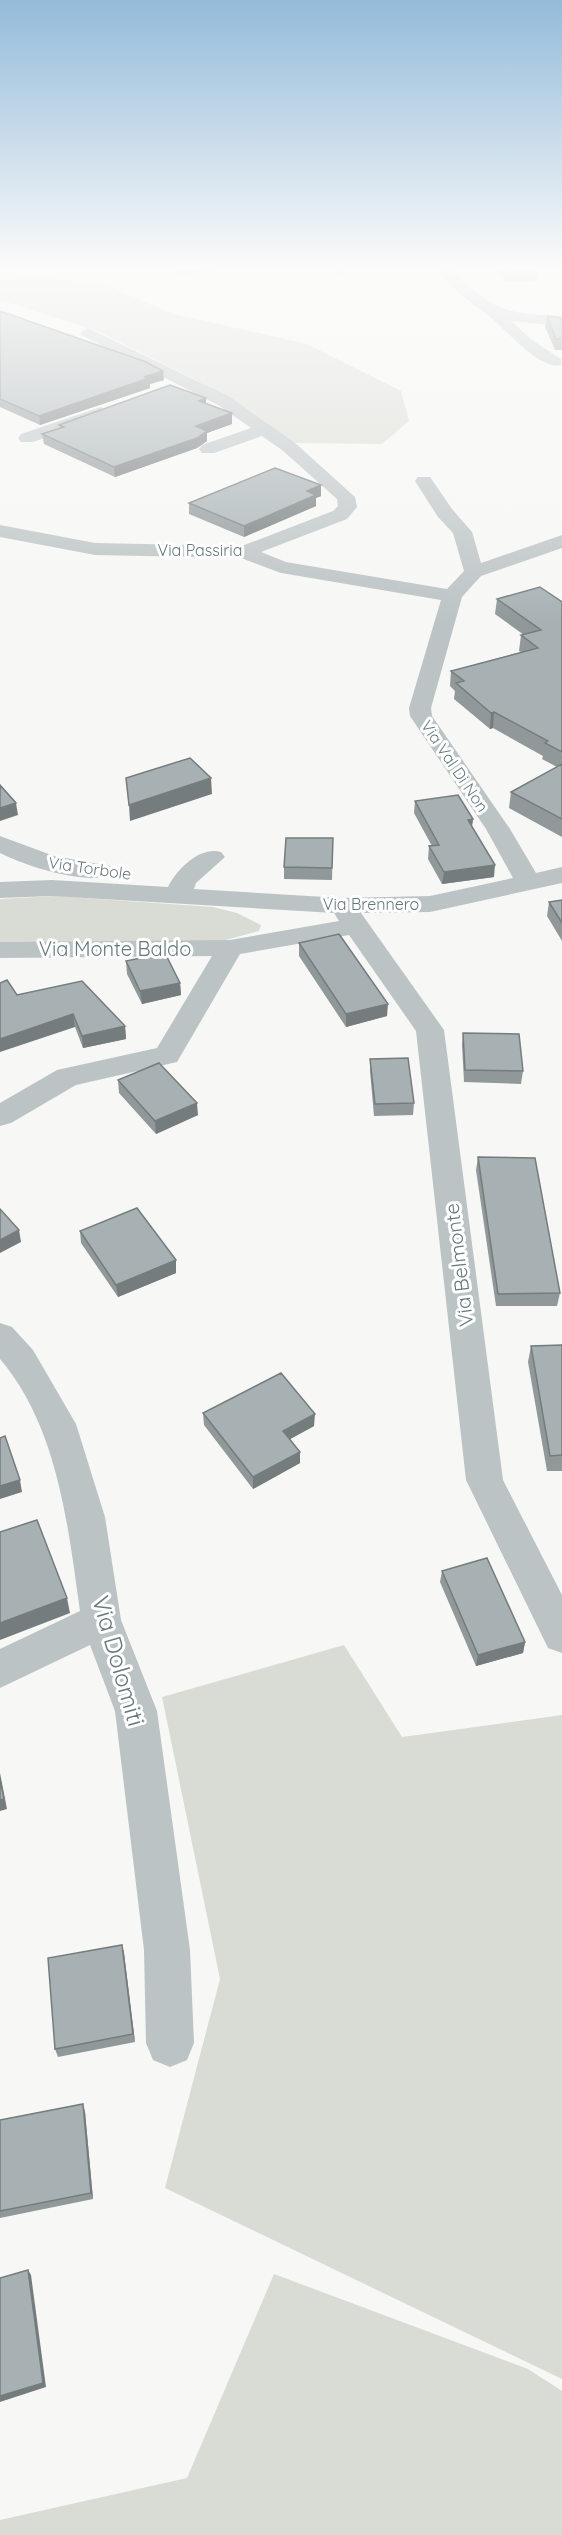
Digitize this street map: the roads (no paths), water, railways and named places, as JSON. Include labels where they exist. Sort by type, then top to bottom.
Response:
[{"type":"street","points":[[166,389],[171,387]]},
{"type":"street","name":"Via Passiria","points":[[0,531],[95,549],[244,552],[340,515],[348,507],[346,497],[288,446],[224,401],[197,387]]},
{"type":"street","points":[[27,438],[112,408]]},
{"type":"street","points":[[208,449],[264,429]]},
{"type":"street","points":[[424,481],[445,513],[462,532],[474,572]]},
{"type":"street","name":"Via Val Di Non","points":[[529,884],[498,829],[421,716],[420,708],[452,596],[474,572],[562,541]]},
{"type":"street","points":[[244,552],[281,567],[452,596]]},
{"type":"street","name":"Via Val Di Non","points":[[498,829],[519,844],[562,863]]},
{"type":"street","name":"Via Torbole","points":[[0,843],[19,854],[43,862],[181,888]]},
{"type":"street","points":[[181,888],[212,857]]},
{"type":"street","name":"Via Brennero","points":[[0,890],[181,888],[348,916],[430,904],[562,875]]},
{"type":"street","points":[[0,1116],[67,1077],[167,1055],[230,948],[348,916]]},
{"type":"street","name":"Via Belmonte","points":[[348,916],[430,1030],[485,1480],[562,1635]]},
{"type":"street","name":"Via Monte Baldo","points":[[0,950],[230,948]]},
{"type":"street","name":"Via Dolomiti","points":[[0,1336],[21,1360],[58,1424],[86,1516],[101,1620],[136,1711],[167,1950],[170,2043]]},
{"type":"street","points":[[0,1669],[101,1620]]}]
